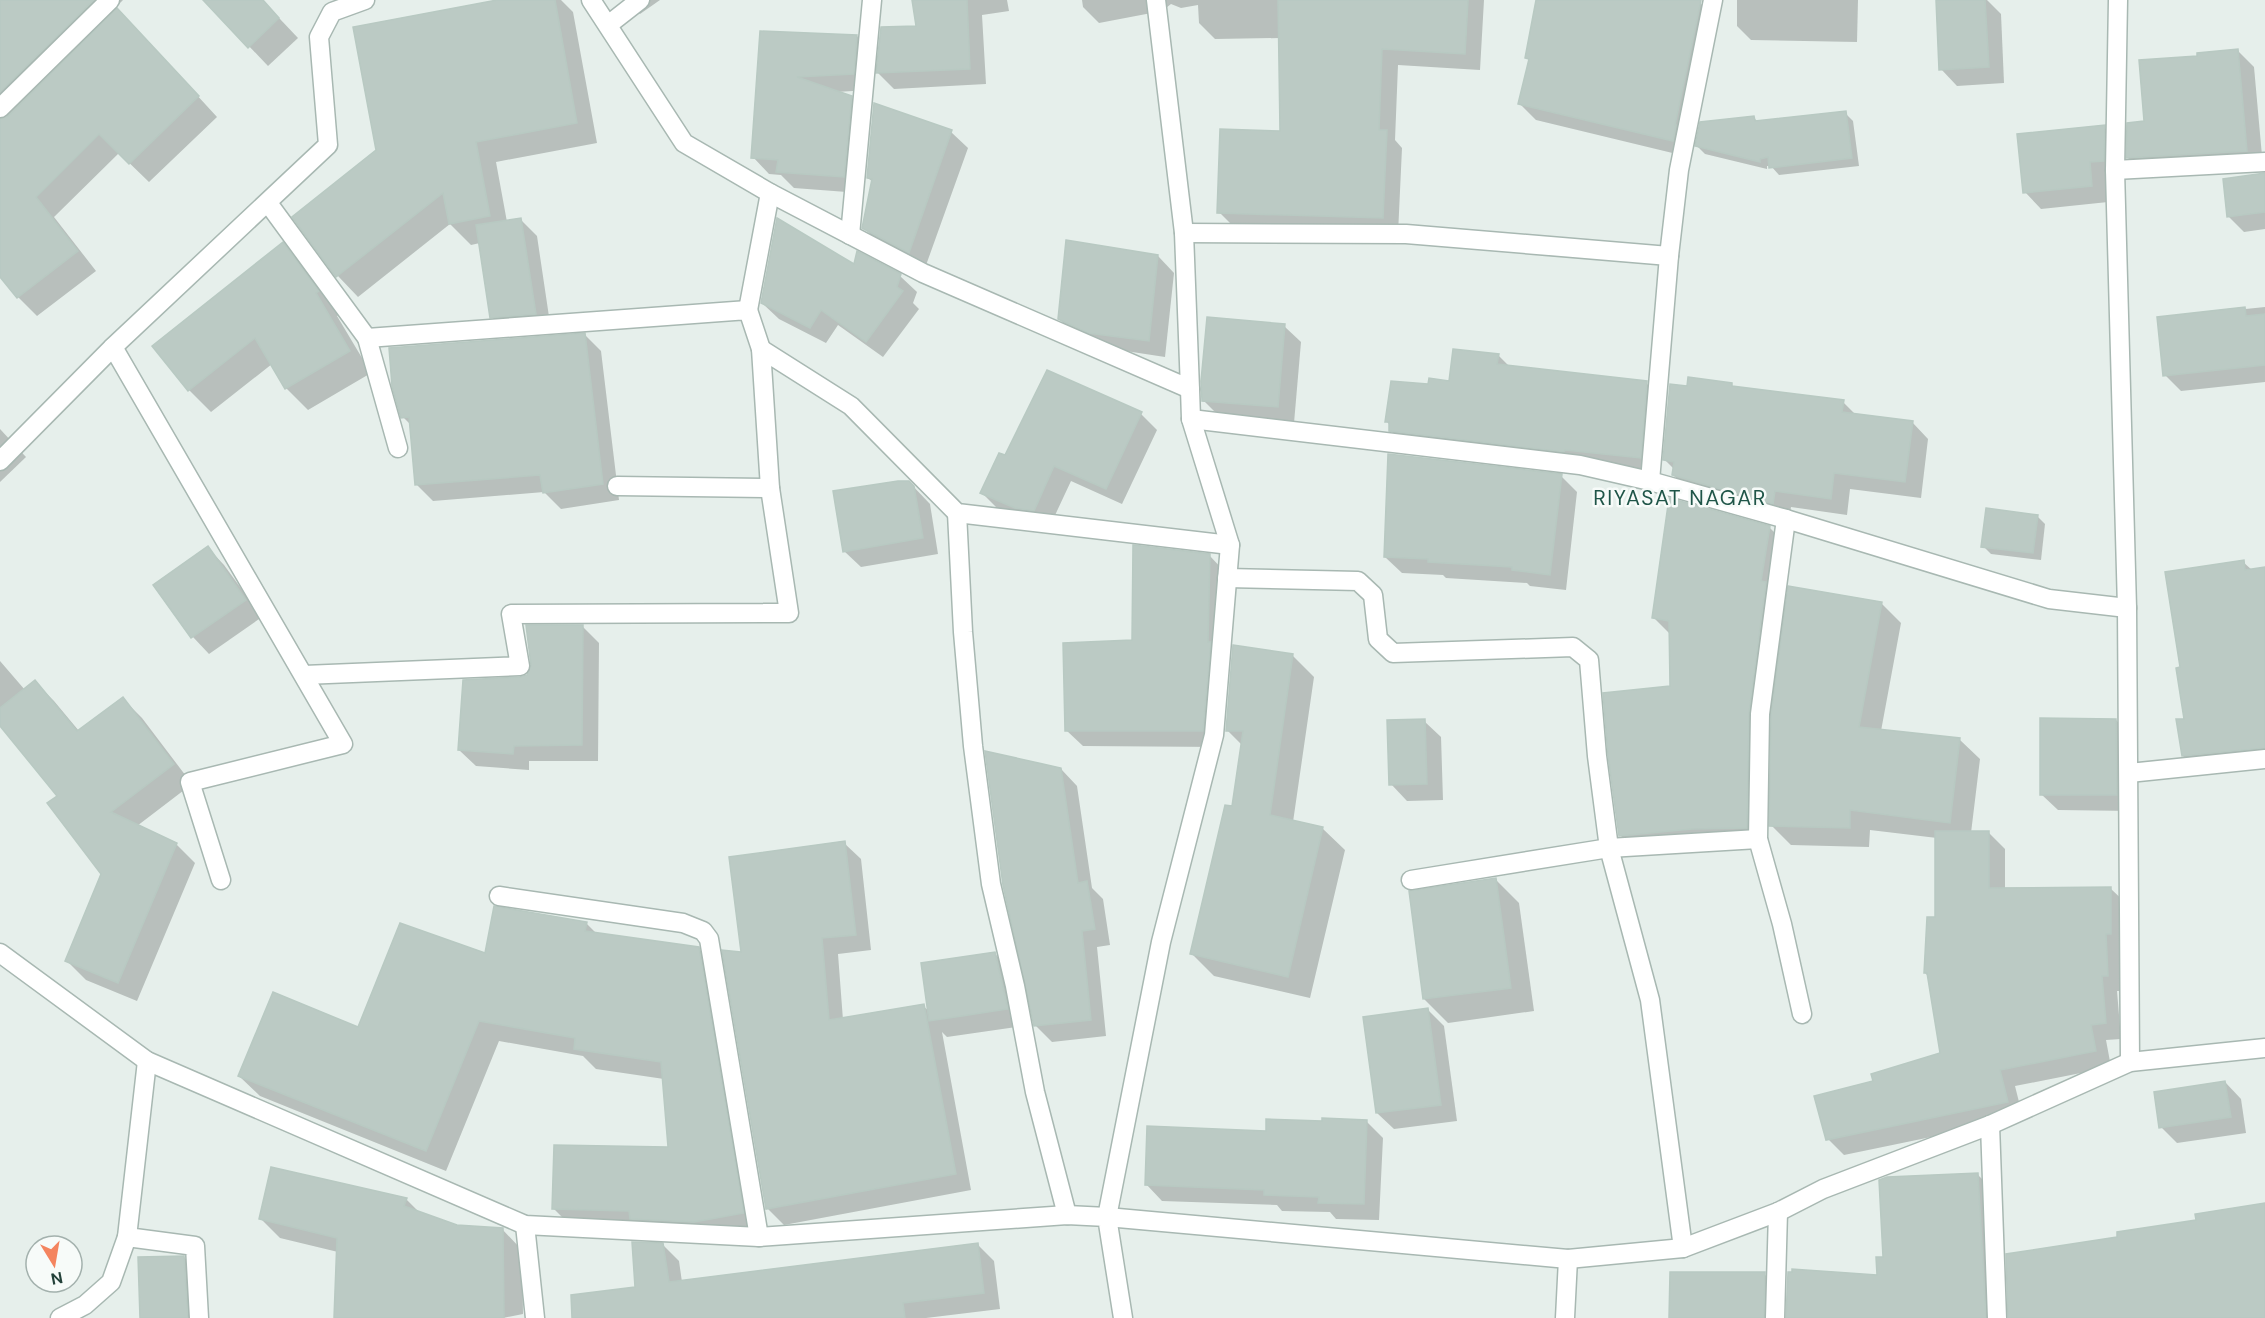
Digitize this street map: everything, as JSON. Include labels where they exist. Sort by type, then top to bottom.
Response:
[{"type":"street","points":[[0,108],[110,0]]},
{"type":"street","points":[[0,461],[113,347],[328,145],[319,37],[332,12],[365,0]]},
{"type":"street","points":[[591,0],[684,143],[770,192],[923,273],[1190,389]]},
{"type":"street","points":[[608,25],[639,0]]},
{"type":"street","points":[[850,235],[872,0]]},
{"type":"street","points":[[1123,1318],[1107,1217],[1161,942],[1214,735],[1230,545],[1191,419],[1184,233],[1156,0]]},
{"type":"street","points":[[1650,481],[1669,256],[1679,170],[1713,0]]},
{"type":"street","points":[[2118,0],[2115,170],[2127,608],[2130,1062]]},
{"type":"street","points":[[2115,170],[2265,162]]},
{"type":"street","points":[[304,675],[520,666],[511,614],[789,613],[770,488],[761,349],[748,310],[770,192]]},
{"type":"street","points":[[268,203],[367,338],[398,448]]},
{"type":"street","points":[[1184,233],[1406,234],[1669,256]]},
{"type":"street","points":[[367,338],[748,310]]},
{"type":"street","points":[[113,347],[343,744],[190,783],[221,880]]},
{"type":"street","points":[[761,349],[850,406],[957,513],[1230,545]]},
{"type":"street","points":[[1191,419],[1580,465],[1650,481],[1786,519],[2049,598],[2127,608]]},
{"type":"street","points":[[617,486],[770,488]]},
{"type":"street","points":[[957,513],[963,632],[973,746],[991,884],[1015,986],[1035,1092],[1067,1215]]},
{"type":"street","points":[[1786,519],[1760,714],[1758,839],[1782,924],[1802,1014]]},
{"type":"street","points":[[1227,578],[1358,581],[1373,595],[1378,639],[1393,653],[1573,647],[1589,660],[1597,756],[1609,848],[1650,1000],[1683,1248]]},
{"type":"street","points":[[2129,774],[2265,759]]},
{"type":"street","points":[[1411,880],[1609,848],[1758,839]]},
{"type":"street","points":[[499,896],[683,923],[703,931],[709,939],[759,1237]]},
{"type":"street","points":[[0,953],[147,1061],[525,1225],[759,1237],[1067,1215],[1568,1259],[1683,1248],[1778,1212],[1823,1189],[1990,1125],[2130,1062],[2265,1048]]},
{"type":"street","points":[[60,1318],[84,1305],[111,1282],[127,1237],[147,1061]]},
{"type":"street","points":[[1990,1125],[1998,1318]]},
{"type":"street","points":[[1775,1318],[1778,1212]]},
{"type":"street","points":[[525,1225],[536,1318]]},
{"type":"street","points":[[127,1237],[195,1246],[199,1318]]},
{"type":"street","points":[[1565,1318],[1568,1259]]},
{"type":"building","points":[[0,0],[94,0],[0,92]]},
{"type":"building","points":[[203,0],[263,0],[279,18],[248,48]]},
{"type":"building","points":[[497,0],[555,0],[577,123],[476,142],[490,216],[449,224],[443,193],[336,277],[292,217],[376,150],[353,27]]},
{"type":"building","points":[[912,0],[967,0],[970,69],[876,73],[881,27],[916,26]]},
{"type":"building","points":[[1278,0],[1468,0],[1465,54],[1382,49],[1379,130],[1387,130],[1383,218],[1217,213],[1220,129],[1280,131]]},
{"type":"building","points":[[1536,0],[1701,0],[1673,141],[1518,104],[1529,59],[1525,58]]},
{"type":"building","points":[[1936,0],[1985,0],[1989,67],[1939,70]]},
{"type":"building","points":[[117,8],[199,96],[129,164],[99,134],[36,197],[78,251],[17,298],[0,277],[0,119],[8,116]]},
{"type":"building","points":[[760,31],[857,35],[854,74],[797,77],[852,96],[844,177],[776,172],[778,160],[751,158]]},
{"type":"building","points":[[2238,49],[2247,151],[2126,158],[2127,123],[2144,121],[2139,60],[2197,56],[2197,53]]},
{"type":"building","points":[[874,103],[952,130],[909,253],[862,228],[872,179],[867,178]]},
{"type":"building","points":[[1846,111],[1852,158],[1769,168],[1768,157],[1760,159],[1760,162],[1695,146],[1700,122],[1754,116],[1755,121]]},
{"type":"building","points":[[2105,125],[2104,161],[2090,162],[2092,186],[2023,193],[2017,134]]},
{"type":"building","points":[[2265,173],[2265,212],[2227,217],[2223,179]]},
{"type":"building","points":[[521,218],[536,314],[490,318],[476,225]]},
{"type":"building","points":[[777,218],[854,264],[857,251],[901,274],[897,287],[903,291],[866,342],[821,310],[810,328],[761,303]]},
{"type":"building","points":[[1066,240],[1158,255],[1149,341],[1088,333],[1058,319]]},
{"type":"building","points":[[283,242],[319,291],[316,293],[350,351],[285,389],[255,338],[188,391],[152,346]]},
{"type":"building","points":[[2245,307],[2246,316],[2265,314],[2265,365],[2163,376],[2157,317]]},
{"type":"building","points":[[1207,317],[1285,324],[1278,407],[1202,401],[1201,381]]},
{"type":"building","points":[[585,333],[603,484],[543,493],[540,475],[415,485],[409,417],[401,418],[392,386],[389,348]]},
{"type":"building","points":[[1453,349],[1499,354],[1497,364],[1647,381],[1641,458],[1565,450],[1564,452],[1389,431],[1389,422],[1385,422],[1391,381],[1428,384],[1429,378],[1449,381]]},
{"type":"building","points":[[1047,370],[1142,412],[1106,489],[1054,466],[1034,511],[1015,508],[980,493],[999,453],[1005,455]]},
{"type":"building","points":[[1688,377],[1732,383],[1732,386],[1844,400],[1842,412],[1913,421],[1905,482],[1834,473],[1831,499],[1775,491],[1773,504],[1672,475],[1674,462],[1663,460],[1670,384],[1687,386]]},
{"type":"building","points":[[1388,454],[1562,474],[1550,575],[1512,570],[1512,567],[1384,557]]},
{"type":"building","points":[[909,481],[914,486],[923,538],[843,552],[833,491]]},
{"type":"building","points":[[1669,498],[1770,526],[1761,581],[1766,582],[1749,714],[1747,828],[1692,829],[1619,836],[1608,755],[1603,693],[1670,686],[1669,621],[1652,618]]},
{"type":"building","points":[[1986,508],[2038,515],[2033,553],[1981,547]]},
{"type":"building","points":[[1133,545],[1210,554],[1208,642],[1211,642],[1203,731],[1065,731],[1063,643],[1132,640]]},
{"type":"building","points":[[208,546],[246,600],[191,638],[153,585]]},
{"type":"building","points":[[2244,560],[2245,570],[2265,567],[2265,748],[2182,756],[2176,719],[2184,719],[2176,668],[2180,667],[2165,572]]},
{"type":"building","points":[[1788,586],[1882,602],[1859,727],[1960,738],[1950,823],[1850,810],[1850,828],[1769,826],[1771,715]]},
{"type":"building","points":[[526,625],[583,625],[582,745],[514,746],[513,754],[458,750],[463,680],[527,675],[531,665]]},
{"type":"building","points":[[1233,645],[1293,654],[1270,815],[1323,827],[1288,977],[1190,954],[1225,805],[1232,806],[1243,731],[1226,731]]},
{"type":"building","points":[[35,680],[77,731],[123,697],[174,764],[111,812],[177,843],[118,983],[65,961],[101,874],[47,803],[57,796],[0,726],[0,708]]},
{"type":"building","points":[[2040,718],[2116,719],[2117,795],[2040,795]]},
{"type":"building","points":[[1425,719],[1427,784],[1389,785],[1387,720]]},
{"type":"building","points":[[985,751],[1061,768],[1078,883],[1087,881],[1095,929],[1082,931],[1091,1020],[1034,1026],[1003,885]]},
{"type":"building","points":[[1935,831],[1989,831],[1989,888],[2111,887],[2111,934],[2106,934],[2108,976],[2102,976],[2106,1023],[2091,1025],[2096,1051],[2000,1070],[2008,1102],[1826,1140],[1814,1096],[1873,1081],[1871,1074],[1940,1053],[1927,973],[1924,973],[1927,917],[1935,917]]},
{"type":"building","points":[[845,841],[856,935],[822,938],[829,1020],[924,1004],[956,1174],[766,1209],[722,950],[741,952],[729,857]]},
{"type":"building","points":[[1496,878],[1511,988],[1423,999],[1409,891]]},
{"type":"building","points":[[494,906],[587,922],[585,931],[699,947],[744,1213],[694,1222],[630,1219],[629,1211],[552,1209],[554,1145],[668,1147],[661,1062],[574,1049],[575,1038],[479,1021],[426,1151],[238,1076],[273,992],[358,1027],[400,923],[485,953]]},
{"type":"building","points":[[995,952],[1008,1009],[929,1021],[921,963]]},
{"type":"building","points":[[1428,1008],[1441,1105],[1376,1113],[1363,1017]]},
{"type":"building","points":[[2225,1081],[2231,1117],[2159,1128],[2154,1092]]},
{"type":"building","points":[[1322,1118],[1367,1120],[1364,1204],[1318,1203],[1319,1197],[1264,1195],[1264,1190],[1145,1185],[1147,1126],[1266,1131],[1266,1119],[1322,1121]]},
{"type":"building","points":[[271,1167],[407,1198],[404,1206],[457,1225],[503,1228],[504,1318],[334,1318],[337,1238],[259,1219]]},
{"type":"building","points":[[1978,1173],[1986,1318],[1786,1318],[1788,1272],[1792,1272],[1792,1269],[1877,1275],[1876,1257],[1883,1257],[1879,1180],[1887,1177]]},
{"type":"building","points":[[2265,1203],[2265,1318],[2008,1318],[2006,1254],[2117,1237],[2117,1232],[2196,1220],[2195,1214]]},
{"type":"building","points":[[632,1242],[663,1243],[669,1282],[978,1243],[984,1293],[903,1303],[905,1318],[572,1318],[571,1295],[635,1287]]},
{"type":"building","points":[[184,1256],[188,1318],[140,1318],[138,1257]]},
{"type":"building","points":[[1670,1272],[1765,1272],[1764,1318],[1669,1318]]},
{"type":"district","name":"RIYASAT NAGAR","points":[[1680,498]]}]
